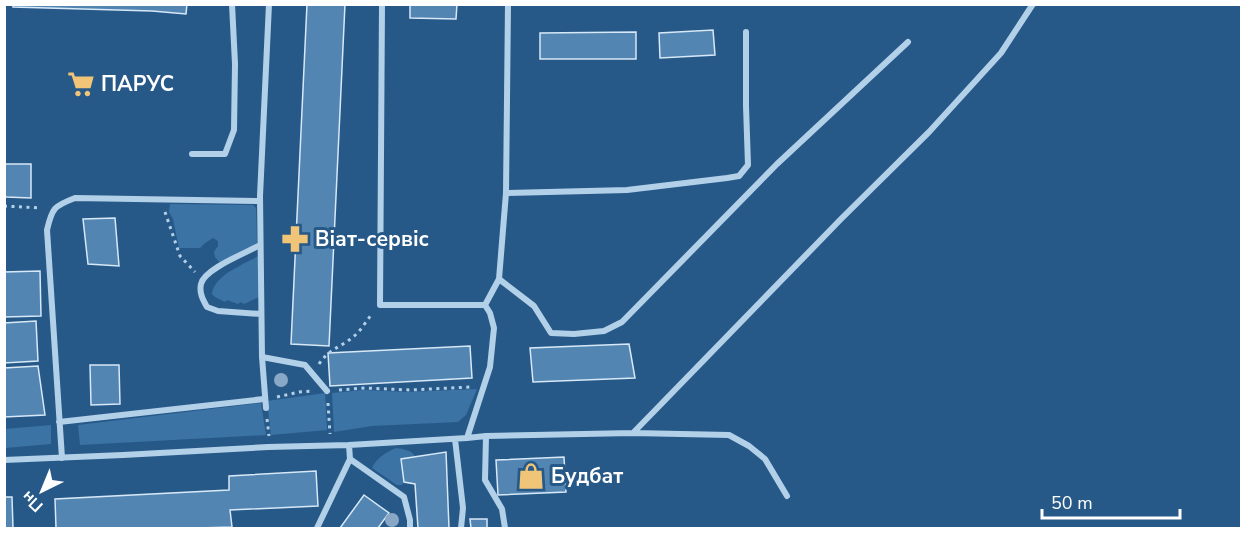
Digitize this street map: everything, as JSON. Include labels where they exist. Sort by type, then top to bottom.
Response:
[{"type":"street","points":[[192,154],[225,154],[234,130],[235,64],[232,4]]},
{"type":"street","points":[[266,408],[262,357],[260,201],[269,4]]},
{"type":"street","points":[[382,4],[380,305],[485,305]]},
{"type":"street","points":[[485,305],[499,279],[506,193],[508,4]]},
{"type":"street","points":[[633,433],[929,132],[1001,53],[1033,4]]},
{"type":"street","points":[[506,193],[627,190],[739,176],[748,165],[746,32]]},
{"type":"street","points":[[499,279],[534,306],[551,333],[574,334],[604,331],[622,322],[777,164],[908,42]]},
{"type":"street","points":[[62,458],[47,230],[51,215],[58,204],[75,198],[260,201]]},
{"type":"street","points":[[260,245],[214,270],[204,278],[200,286],[201,298],[207,307],[261,314]]},
{"type":"street","points":[[467,438],[490,367],[494,328],[485,305]]},
{"type":"street","points":[[262,357],[305,365],[327,391]]},
{"type":"street","points":[[59,422],[264,399]]},
{"type":"street","points":[[4,460],[350,445],[486,436],[633,433],[729,435],[749,446],[765,459],[787,496]]},
{"type":"street","points":[[486,436],[485,480],[502,510],[505,528]]},
{"type":"street","points":[[455,439],[463,508],[461,528]]},
{"type":"street","points":[[317,528],[350,459],[350,445]]},
{"type":"street","points":[[350,459],[404,497],[410,528]]},
{"type":"path","points":[[161,200],[180,256],[191,270],[204,278]]},
{"type":"path","points":[[4,206],[55,209]]},
{"type":"path","points":[[313,373],[325,356],[354,336],[380,305]]},
{"type":"path","points":[[264,399],[299,392],[365,388],[410,390],[484,387]]},
{"type":"path","points":[[327,391],[330,434]]},
{"type":"path","points":[[266,408],[269,438]]},
{"type":"shaded area","points":[[170,204],[253,205],[256,208],[257,243],[220,263],[214,252],[218,241],[213,238],[200,248],[179,248],[173,219],[169,212]]},
{"type":"shaded area","points":[[258,256],[259,297],[244,304],[241,302],[238,304],[227,300],[225,302],[212,294],[214,287],[223,276]]},
{"type":"shaded area","points":[[477,389],[466,415],[458,422],[372,426],[334,432],[332,393],[363,390],[407,392]]},
{"type":"shaded area","points":[[325,393],[327,430],[271,435],[267,401]]},
{"type":"shaded area","points":[[261,403],[266,435],[80,445],[78,425]]},
{"type":"shaded area","points":[[51,425],[51,444],[5,448],[5,429]]},
{"type":"shaded area","points":[[396,448],[409,451],[415,456],[401,459],[404,482],[402,485],[397,485],[372,468],[379,458]]},
{"type":"building","points":[[13,4],[187,4],[186,14],[13,7]]},
{"type":"building","points":[[307,4],[345,4],[329,346],[291,344]]},
{"type":"building","points":[[410,4],[457,4],[456,19],[410,18]]},
{"type":"building","points":[[713,30],[715,55],[660,58],[659,33]]},
{"type":"building","points":[[636,32],[636,59],[540,59],[540,33]]},
{"type":"building","points":[[4,164],[31,164],[31,198],[6,197]]},
{"type":"building","points":[[115,218],[119,266],[88,264],[83,219]]},
{"type":"building","points":[[40,271],[41,316],[4,317],[4,272]]},
{"type":"building","points":[[36,321],[38,361],[4,363],[4,323]]},
{"type":"building","points":[[629,344],[635,378],[533,382],[530,348]]},
{"type":"building","points":[[470,346],[472,378],[330,386],[328,353]]},
{"type":"building","points":[[90,365],[119,365],[120,404],[91,405]]},
{"type":"building","points":[[38,366],[45,415],[4,417],[4,368]]},
{"type":"building","points":[[446,452],[449,528],[418,528],[415,484],[404,482],[401,459]]},
{"type":"building","name":"Будбат","points":[[564,457],[566,492],[498,495],[496,460]]},
{"type":"building","points":[[316,471],[318,506],[230,510],[232,527],[56,528],[55,499],[229,490],[229,476]]},
{"type":"building","points":[[364,495],[389,513],[378,528],[340,528]]},
{"type":"building","points":[[4,497],[12,497],[13,528],[4,528]]},
{"type":"building","points":[[470,519],[487,519],[487,528],[471,528]]},
{"type":"place","name":"ПАРУС","points":[[81,84]]},
{"type":"place","name":"Віат-сервіс","points":[[295,239]]},
{"type":"place","name":"Будбат","points":[[531,476]]}]
